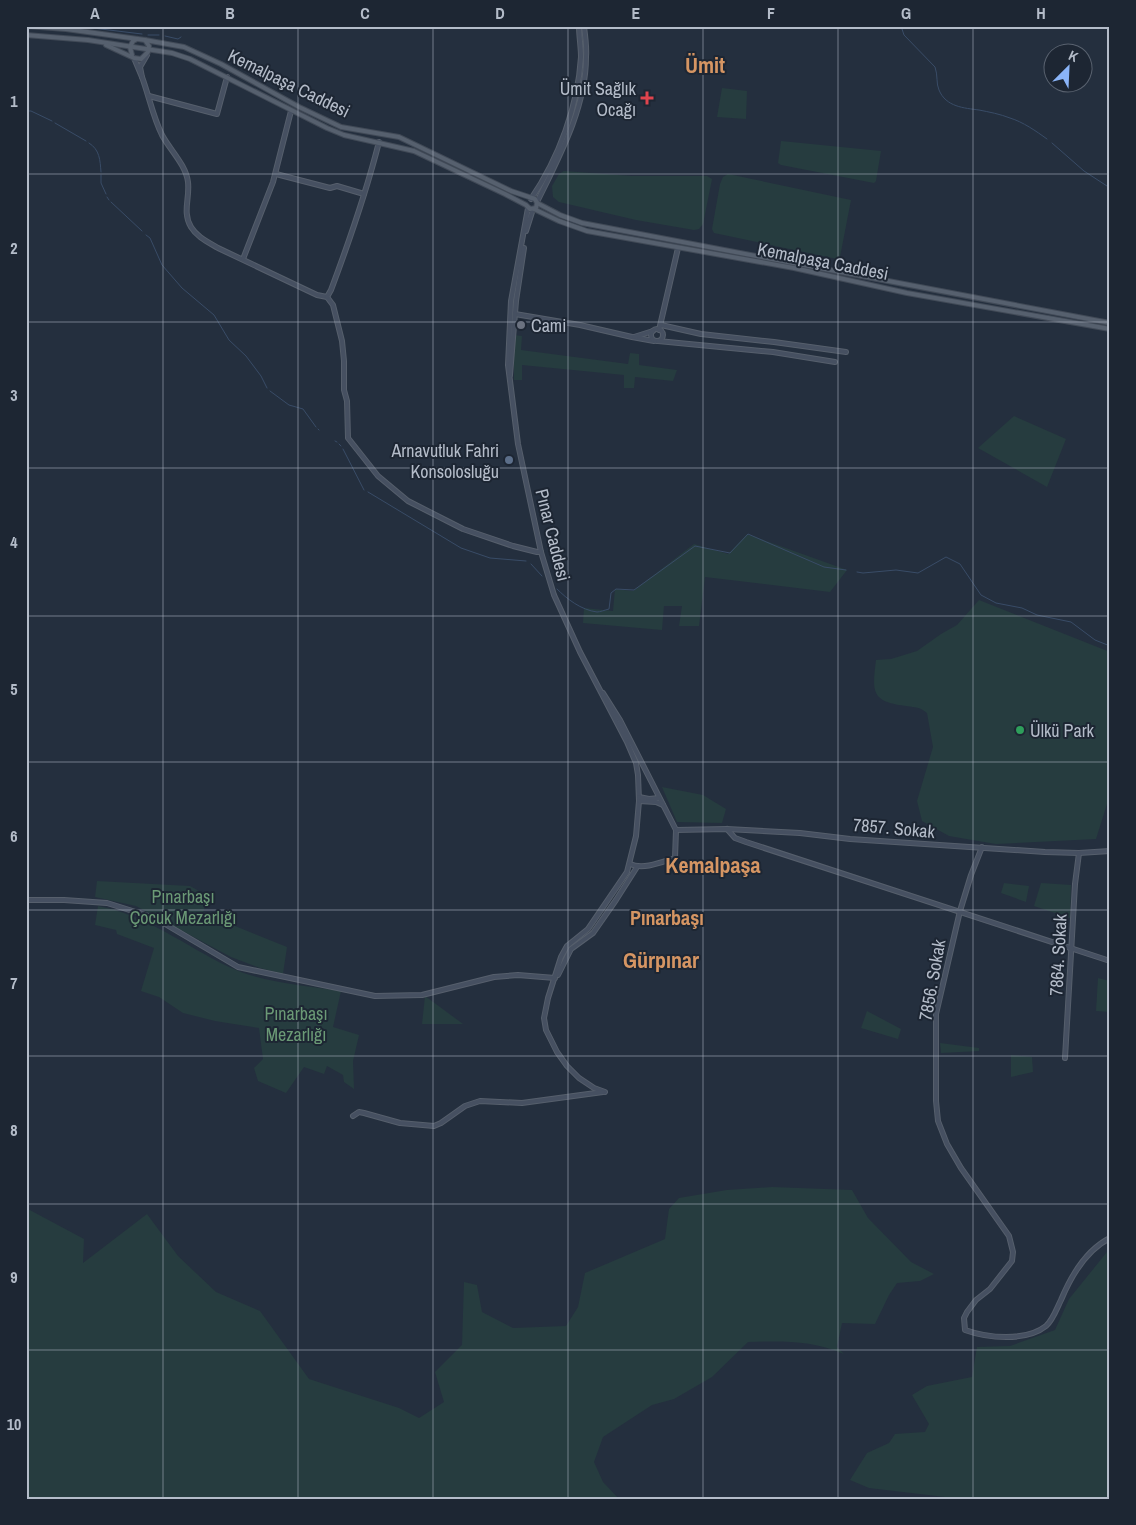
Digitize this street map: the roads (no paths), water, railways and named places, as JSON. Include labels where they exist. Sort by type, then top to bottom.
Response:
[{"type":"main road","name":"Kemalpaşa Caddesi","points":[[26,26],[67,28],[184,47],[221,64],[299,107],[341,127],[399,137],[531,199],[573,221],[1110,323]]},
{"type":"main road","name":"Kemalpaşa Caddesi","points":[[26,35],[130,46],[172,53],[190,59],[327,128],[414,151],[527,207],[587,231],[794,268],[907,293],[1110,329]]},
{"type":"main road","points":[[133,57],[130,46],[133,41],[140,39]]},
{"type":"main road","points":[[99,42],[141,59],[147,55],[149,49],[145,40]]},
{"type":"main road","points":[[527,207],[527,201],[531,199]]},
{"type":"main road","points":[[533,209],[536,207],[537,202]]},
{"type":"main road","points":[[1086,325],[1089,319]]},
{"type":"street","points":[[531,199],[540,185],[569,121],[581,56],[579,26]]},
{"type":"street","points":[[537,202],[573,121],[582,90],[586,58],[584,26]]},
{"type":"street","points":[[142,78],[140,67],[147,55]]},
{"type":"street","points":[[133,57],[162,135],[186,174],[188,183],[186,213],[190,226],[206,241],[327,297],[333,305],[342,342],[348,438],[378,476],[408,501],[463,529],[513,546],[541,552]]},
{"type":"street","points":[[148,96],[217,114],[227,78]]},
{"type":"street","points":[[243,259],[276,174],[292,111]]},
{"type":"street","points":[[327,297],[336,277],[364,194],[379,142]]},
{"type":"street","points":[[276,174],[330,188],[337,186],[364,194]]},
{"type":"street","name":"Pınar Caddesi","points":[[527,207],[511,301],[508,365],[518,444],[541,552],[554,595],[596,684],[638,762],[652,781],[676,830],[675,858],[637,867]]},
{"type":"street","name":"Pınar Caddesi","points":[[509,384],[515,314],[525,236],[533,209]]},
{"type":"street","points":[[659,330],[678,248]]},
{"type":"street","points":[[515,314],[580,324],[656,341],[773,352],[835,362]]},
{"type":"street","points":[[661,325],[701,334],[846,352]]},
{"type":"street","points":[[632,337],[659,330]]},
{"type":"street","points":[[659,330],[673,343]]},
{"type":"street","points":[[653,331],[651,336],[656,341]]},
{"type":"street","points":[[656,341],[662,340],[663,334]]},
{"type":"street","points":[[773,352],[774,342]]},
{"type":"street","points":[[353,1116],[358,1112],[407,1124],[434,1126],[465,1106],[480,1101],[522,1103],[606,1092],[594,1088],[579,1078],[567,1066],[557,1052],[546,1030],[544,1018],[548,998],[561,957],[567,946],[588,929],[612,896],[630,864],[636,836],[639,799],[638,762]]},
{"type":"street","points":[[639,799],[659,798]]},
{"type":"street","points":[[639,799],[663,805]]},
{"type":"street","points":[[727,829],[735,838],[746,842],[1110,961]]},
{"type":"street","name":"7857. Sokak","points":[[676,830],[727,829],[800,833],[933,846],[1079,853],[1110,851]]},
{"type":"street","name":"7856. Sokak","points":[[982,847],[960,911],[936,1014],[936,1101],[938,1121],[956,1160],[1009,1236],[1013,1252],[1012,1262],[990,1289],[976,1300],[967,1312],[964,1318],[965,1330],[990,1336],[1015,1337],[1046,1326],[1054,1314],[1068,1284],[1084,1259],[1097,1245],[1110,1238]]},
{"type":"street","name":"7864. Sokak","points":[[1065,1058],[1075,884],[1079,853]]},
{"type":"street","points":[[555,978],[564,966],[572,949],[592,932],[637,867],[630,864]]},
{"type":"street","points":[[26,900],[108,903],[155,918],[238,967],[376,996],[422,995],[494,977],[518,975],[555,978]]},
{"type":"waterway","points":[[76,26],[142,34]]},
{"type":"waterway","points":[[901,26],[904,35],[935,67],[938,88],[946,100],[956,106],[994,113],[1015,120],[1047,139]]},
{"type":"waterway","points":[[148,35],[159,35]]},
{"type":"waterway","points":[[165,36],[178,39],[181,37]]},
{"type":"waterway","points":[[26,111],[31,111],[52,121]]},
{"type":"waterway","points":[[55,123],[86,141]]},
{"type":"waterway","points":[[89,143],[93,146],[100,159],[101,172]]},
{"type":"waterway","points":[[1052,143],[1084,171],[1110,188]]},
{"type":"waterway","points":[[101,175],[101,183],[106,194]]},
{"type":"waterway","points":[[111,202],[142,231]]},
{"type":"waterway","points":[[146,235],[150,238],[162,265],[182,288],[214,315],[229,340],[246,356],[261,376],[267,388]]},
{"type":"waterway","points":[[270,391],[289,405],[303,409],[316,427]]},
{"type":"waterway","points":[[343,449],[364,490]]},
{"type":"waterway","points":[[368,492],[461,548],[490,558],[526,561]]},
{"type":"waterway","points":[[557,589],[580,606],[591,611],[603,611],[609,609],[611,593],[616,589],[634,590],[695,546],[730,553],[748,534],[824,567],[846,570]]},
{"type":"waterway","points":[[857,572],[896,570],[918,573],[946,557],[960,564],[981,595],[996,603],[1022,608],[1037,615],[1071,622],[1095,640],[1110,646]]},
{"type":"waterway","points":[[531,564],[542,576]]},
{"type":"place","name":"Ümit Sağlık Ocağı","points":[[647,98]]},
{"type":"place","name":"Cami","points":[[521,325]]},
{"type":"place","name":"Arnavutluk Fahri Konsolosluğu","points":[[509,460]]},
{"type":"place","name":"Ülkü Park","points":[[1020,730]]},
{"type":"district","name":"Ümit","points":[[705,65]]},
{"type":"district","name":"Kemalpaşa","points":[[713,865]]},
{"type":"district","name":"Pınarbaşı","points":[[667,917]]},
{"type":"district","name":"Gürpınar","points":[[661,960]]},
{"type":"park label","name":"Pınarbaşı Çocuk Mezarlığı","points":[[183,906]]},
{"type":"park label","name":"Pınarbaşı Mezarlığı","points":[[296,1023]]}]
